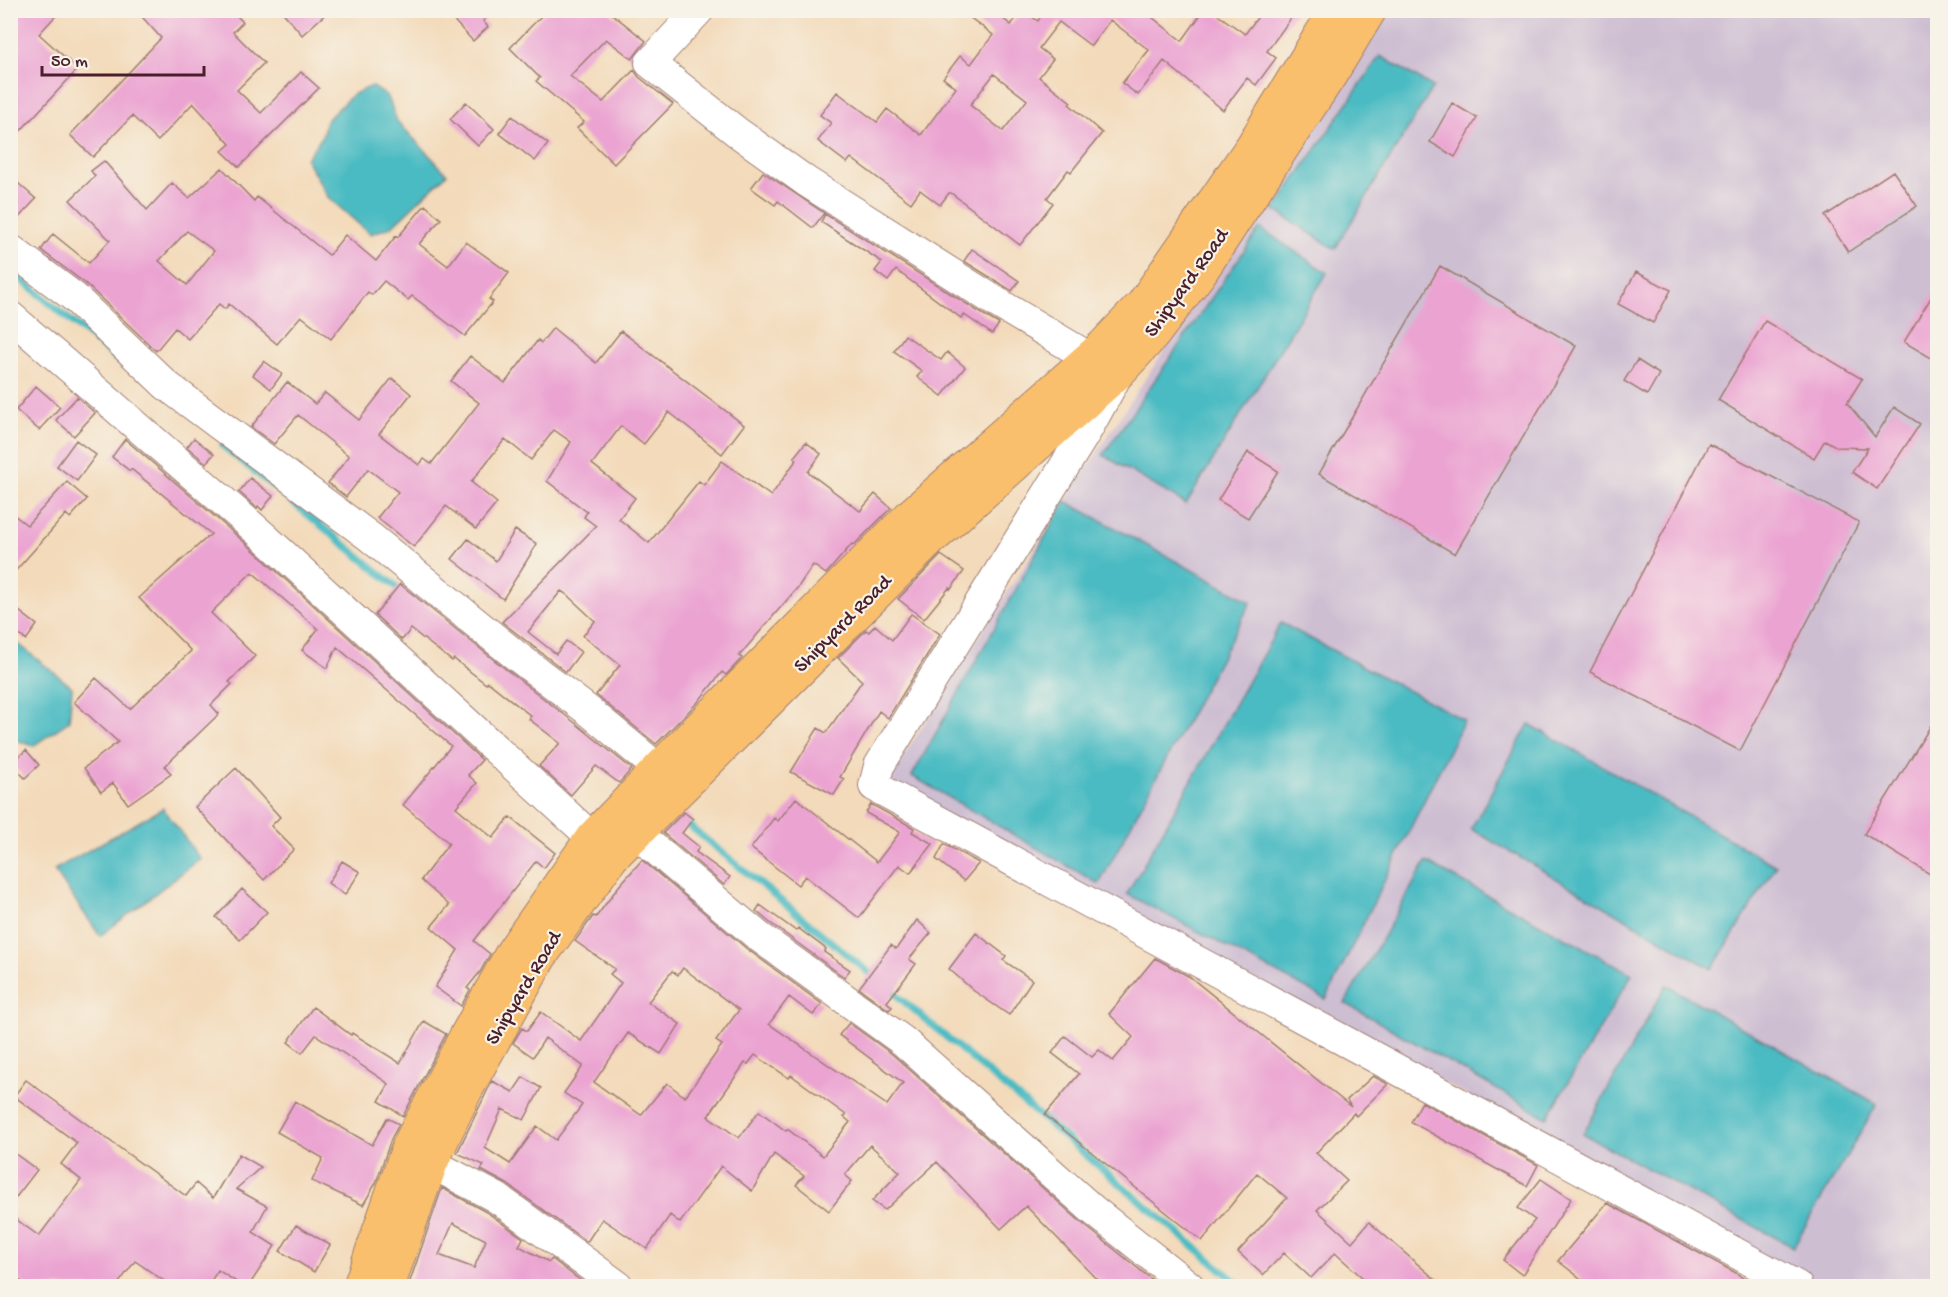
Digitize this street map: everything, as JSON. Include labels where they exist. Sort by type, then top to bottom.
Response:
[{"type":"main road","name":"Shipyard Road","points":[[360,1287],[409,1145],[513,951],[602,848],[670,778],[911,515],[1090,358],[1143,304],[1253,145],[1336,10]]},
{"type":"main road","name":"Shipyard Road","points":[[388,1287],[431,1163],[466,1090],[602,848],[636,833],[670,778],[928,541],[1119,372],[1153,335],[1200,273],[1331,74],[1370,10]]},
{"type":"street","points":[[699,10],[650,63],[737,132],[807,182],[1001,305],[1090,358],[1119,372],[1087,430],[879,766],[874,786],[1797,1287]]},
{"type":"street","points":[[10,249],[74,297],[165,385],[370,537],[670,778]]},
{"type":"street","points":[[13,322],[261,534],[602,848]]},
{"type":"street","points":[[636,833],[758,936],[903,1041],[1094,1210],[1189,1287]]},
{"type":"street","points":[[431,1163],[497,1198],[618,1287]]},
{"type":"shaded area","points":[[1384,11],[1937,11],[1937,1286],[1817,1286],[1450,1086],[885,785],[1065,501],[1299,146]]},
{"type":"water","points":[[1380,56],[1433,87],[1335,249],[1274,210]]},
{"type":"water","points":[[372,86],[388,97],[397,121],[447,174],[391,227],[370,234],[328,197],[306,159],[322,137],[326,121],[352,95]]},
{"type":"water","points":[[1260,228],[1327,273],[1186,504],[1103,455]]},
{"type":"water","points":[[1065,501],[1251,602],[1099,884],[912,776]]},
{"type":"water","points":[[1281,623],[1464,720],[1326,999],[1127,894]]},
{"type":"water","points":[[11,638],[72,687],[69,721],[33,746],[11,738]]},
{"type":"water","points":[[1529,724],[1776,866],[1712,969],[1471,829]]},
{"type":"water","points":[[163,808],[200,859],[100,936],[54,870]]},
{"type":"water","points":[[1426,862],[1632,974],[1547,1118],[1345,1003]]},
{"type":"water","points":[[1666,985],[1877,1104],[1793,1247],[1583,1134]]},
{"type":"building","points":[[10,10],[61,10],[39,34],[78,69],[10,142]]},
{"type":"building","points":[[136,10],[231,10],[243,22],[233,32],[264,63],[237,90],[261,113],[301,72],[319,88],[239,167],[222,151],[230,144],[193,103],[158,141],[132,116],[93,157],[70,135],[161,38]]},
{"type":"building","points":[[281,10],[330,10],[302,35]]},
{"type":"building","points":[[444,10],[495,10],[483,21],[488,27],[473,41]]},
{"type":"building","points":[[547,10],[607,10],[646,41],[632,59],[606,39],[570,76],[603,102],[634,70],[639,77],[673,104],[614,164],[577,128],[584,122],[536,81],[540,78],[510,48]]},
{"type":"building","points":[[960,10],[992,10],[1011,25],[1022,10],[1038,21],[1044,10],[1143,10],[1182,41],[1204,10],[1211,10],[1245,34],[1263,10],[1297,10],[1267,51],[1276,58],[1256,85],[1247,78],[1223,110],[1164,61],[1138,95],[1122,83],[1149,50],[1110,20],[1091,46],[1059,22],[1039,48],[1053,59],[1039,77],[1071,102],[1069,104],[1102,133],[1071,172],[1068,170],[1047,198],[1053,203],[1020,245],[951,193],[940,205],[920,190],[911,203],[851,158],[847,163],[818,141],[831,123],[820,115],[837,92],[877,122],[887,109],[921,135],[956,88],[943,78],[960,56],[971,64],[993,35]],"holes":[[[994,74],[1027,100],[1003,131],[970,105]]]},
{"type":"building","points":[[466,102],[494,129],[478,146],[450,119]]},
{"type":"building","points":[[1452,103],[1477,118],[1455,157],[1430,142]]},
{"type":"building","points":[[512,116],[548,144],[535,161],[499,133]]},
{"type":"building","points":[[104,161],[147,210],[172,183],[189,198],[222,168],[254,201],[257,197],[329,255],[345,235],[376,261],[425,205],[441,219],[419,244],[448,266],[466,242],[509,273],[489,299],[493,302],[465,336],[412,296],[408,300],[384,281],[372,295],[368,292],[331,339],[301,316],[277,344],[229,304],[225,309],[219,304],[188,339],[175,328],[156,351],[86,284],[41,250],[53,234],[89,263],[110,240],[70,200],[95,176],[91,171]],"holes":[[[187,231],[214,251],[187,285],[159,261]]]},
{"type":"building","points":[[1893,171],[1917,206],[1848,252],[1825,216]]},
{"type":"building","points":[[763,172],[824,213],[813,228],[778,201],[775,205],[751,188]]},
{"type":"building","points":[[10,176],[36,199],[10,227]]},
{"type":"building","points":[[825,214],[999,324],[992,334],[963,314],[961,318],[896,270],[888,281],[875,271],[882,262],[821,222]]},
{"type":"building","points":[[972,249],[1019,281],[1012,291],[964,261]]},
{"type":"building","points":[[1440,266],[1576,346],[1455,554],[1319,474]]},
{"type":"building","points":[[1636,272],[1671,290],[1653,323],[1618,304]]},
{"type":"building","points":[[1938,286],[1938,362],[1904,342]]},
{"type":"building","points":[[1765,321],[1862,379],[1847,403],[1875,437],[1894,407],[1920,424],[1877,489],[1852,472],[1868,448],[1837,447],[1825,440],[1814,458],[1718,400]]},
{"type":"building","points":[[553,328],[596,363],[621,331],[744,425],[722,454],[669,412],[644,444],[621,426],[592,464],[635,498],[619,519],[649,543],[699,481],[704,485],[722,461],[771,496],[797,459],[794,457],[806,442],[821,454],[808,472],[860,511],[875,494],[891,508],[854,545],[852,544],[826,574],[813,565],[798,587],[739,656],[742,658],[726,675],[722,672],[698,702],[656,744],[596,695],[620,665],[583,636],[595,621],[566,594],[561,591],[528,632],[556,654],[566,641],[581,652],[566,672],[502,622],[596,526],[584,517],[587,512],[547,481],[571,442],[554,430],[531,460],[505,439],[471,482],[497,503],[476,529],[446,506],[414,547],[377,518],[398,492],[368,469],[346,497],[328,483],[349,456],[298,415],[274,444],[251,427],[287,382],[315,404],[325,393],[359,420],[392,378],[411,394],[379,434],[419,465],[424,459],[431,464],[479,403],[451,381],[470,356],[505,383],[538,340],[541,343]]},
{"type":"building","points":[[905,335],[941,360],[947,352],[965,367],[942,396],[917,377],[922,371],[894,351]]},
{"type":"building","points":[[1637,360],[1659,374],[1647,395],[1624,381]]},
{"type":"building","points":[[264,361],[282,374],[271,389],[253,375]]},
{"type":"building","points":[[36,386],[60,407],[39,430],[16,410]]},
{"type":"building","points":[[77,397],[95,413],[74,436],[56,420]]},
{"type":"building","points":[[194,438],[214,454],[206,463],[187,447]]},
{"type":"building","points":[[125,439],[250,547],[482,760],[468,775],[477,783],[456,807],[493,838],[510,817],[555,853],[544,868],[536,861],[474,941],[490,954],[480,972],[467,988],[470,990],[461,1006],[435,987],[458,950],[431,927],[449,905],[421,880],[449,843],[403,805],[451,746],[337,647],[327,668],[302,650],[318,629],[252,572],[211,613],[255,656],[229,682],[232,684],[211,705],[219,714],[165,766],[171,774],[128,804],[113,783],[101,792],[84,768],[118,742],[74,702],[96,678],[130,709],[191,651],[139,598],[211,534],[131,469],[130,471],[112,457]]},
{"type":"building","points":[[76,440],[96,455],[77,481],[57,466]]},
{"type":"building","points":[[1709,444],[1859,522],[1740,751],[1590,672]]},
{"type":"building","points":[[1248,452],[1278,471],[1248,518],[1218,500]]},
{"type":"building","points":[[250,478],[273,496],[262,510],[239,492]]},
{"type":"building","points":[[67,482],[87,499],[70,518],[66,514],[10,577],[10,512],[27,525]]},
{"type":"building","points":[[515,530],[537,544],[503,599],[452,559],[468,539],[496,561]]},
{"type":"building","points":[[941,555],[964,571],[924,619],[898,599]]},
{"type":"building","points":[[400,584],[632,769],[619,783],[596,766],[571,795],[539,766],[560,743],[529,719],[531,716],[488,682],[486,684],[454,659],[452,661],[411,629],[402,640],[375,615]]},
{"type":"building","points":[[10,604],[37,625],[26,640],[10,628]]},
{"type":"building","points":[[911,614],[940,634],[888,718],[879,711],[840,777],[844,779],[834,795],[791,772],[818,728],[826,733],[862,681],[838,658],[866,630],[869,632],[875,625],[892,640]]},
{"type":"building","points":[[1938,714],[1938,879],[1864,834]]},
{"type":"building","points":[[26,750],[39,765],[25,778],[11,764]]},
{"type":"building","points":[[236,768],[280,817],[271,826],[294,849],[264,880],[195,807]]},
{"type":"building","points":[[796,798],[877,862],[900,832],[866,813],[871,804],[914,828],[912,832],[933,844],[910,873],[899,865],[859,918],[805,876],[798,885],[751,848],[774,818],[778,821]]},
{"type":"building","points":[[684,812],[693,819],[682,833],[699,847],[696,852],[730,877],[724,885],[663,833]]},
{"type":"building","points":[[944,844],[979,863],[964,881],[936,859]]},
{"type":"building","points":[[642,860],[747,949],[822,1004],[813,1015],[789,997],[769,1024],[887,1105],[903,1083],[839,1035],[849,1023],[892,1054],[1082,1223],[1161,1287],[1105,1287],[1026,1206],[1001,1229],[937,1162],[885,1210],[872,1201],[900,1172],[870,1145],[845,1175],[852,1181],[829,1211],[796,1185],[804,1176],[774,1154],[752,1191],[721,1166],[680,1223],[670,1215],[647,1249],[602,1219],[587,1242],[507,1184],[481,1170],[484,1165],[457,1153],[492,1081],[513,1092],[523,1077],[541,1088],[524,1120],[502,1109],[485,1148],[510,1164],[537,1126],[556,1140],[582,1105],[564,1093],[583,1066],[545,1038],[533,1057],[513,1043],[522,1028],[527,1031],[541,1012],[581,1041],[621,983],[610,974],[615,969],[575,941]],"holes":[[[683,968],[739,1010],[716,1041],[722,1045],[685,1097],[667,1083],[641,1115],[594,1082],[628,1033],[661,1054],[680,1024],[648,1002],[672,971],[678,975]],[[755,1055],[789,1078],[791,1075],[846,1115],[844,1117],[850,1122],[823,1156],[759,1111],[739,1138],[708,1116],[745,1063],[748,1064]]]},
{"type":"building","points":[[342,861],[360,872],[345,895],[328,883]]},
{"type":"building","points":[[242,889],[267,912],[240,940],[216,917]]},
{"type":"building","points":[[760,905],[796,931],[798,928],[826,949],[824,952],[850,970],[844,977],[756,911]]},
{"type":"building","points":[[917,920],[931,933],[909,959],[916,964],[887,1002],[892,1007],[889,1010],[859,988],[891,945],[896,949]]},
{"type":"building","points":[[976,933],[1006,956],[1003,960],[1032,980],[1009,1015],[974,991],[949,969]]},
{"type":"building","points":[[1155,958],[1190,977],[1351,1107],[1347,1100],[1373,1076],[1388,1084],[1356,1116],[1354,1113],[1316,1153],[1347,1181],[1317,1210],[1352,1242],[1369,1222],[1444,1287],[1356,1287],[1363,1278],[1335,1253],[1311,1278],[1284,1253],[1263,1275],[1238,1252],[1287,1198],[1257,1173],[1202,1241],[1045,1115],[1079,1074],[1052,1053],[1065,1036],[1092,1057],[1099,1050],[1113,1061],[1133,1037],[1109,1014]]},
{"type":"building","points":[[313,1007],[351,1035],[352,1033],[400,1063],[424,1021],[446,1034],[403,1116],[379,1101],[389,1084],[316,1035],[302,1053],[288,1042]]},
{"type":"building","points":[[26,1080],[186,1196],[196,1183],[213,1198],[239,1154],[261,1167],[236,1189],[267,1206],[253,1232],[275,1246],[248,1287],[244,1287],[218,1270],[207,1287],[173,1287],[135,1261],[116,1287],[29,1287],[10,1273],[10,1215],[39,1236],[81,1180],[61,1164],[77,1143],[14,1096]]},
{"type":"building","points":[[295,1101],[372,1145],[387,1118],[399,1124],[391,1139],[376,1183],[363,1205],[312,1181],[323,1158],[277,1132]]},
{"type":"building","points":[[1422,1102],[1538,1165],[1527,1186],[1411,1122]]},
{"type":"building","points":[[10,1150],[37,1170],[10,1205]]},
{"type":"building","points":[[1541,1179],[1571,1199],[1522,1275],[1503,1260],[1535,1220],[1518,1208]]},
{"type":"building","points":[[442,1188],[488,1213],[523,1238],[519,1246],[549,1262],[552,1259],[589,1287],[408,1287]],"holes":[[[453,1223],[486,1240],[474,1268],[439,1255]]]},
{"type":"building","points":[[1607,1203],[1736,1273],[1755,1287],[1592,1287],[1558,1261]]},
{"type":"building","points":[[296,1225],[330,1245],[314,1272],[280,1251]]},
{"type":"waterway","points":[[10,270],[124,365]]},
{"type":"waterway","points":[[223,446],[403,592]]},
{"type":"waterway","points":[[681,819],[877,979]]},
{"type":"waterway","points":[[888,988],[1241,1286]]}]
